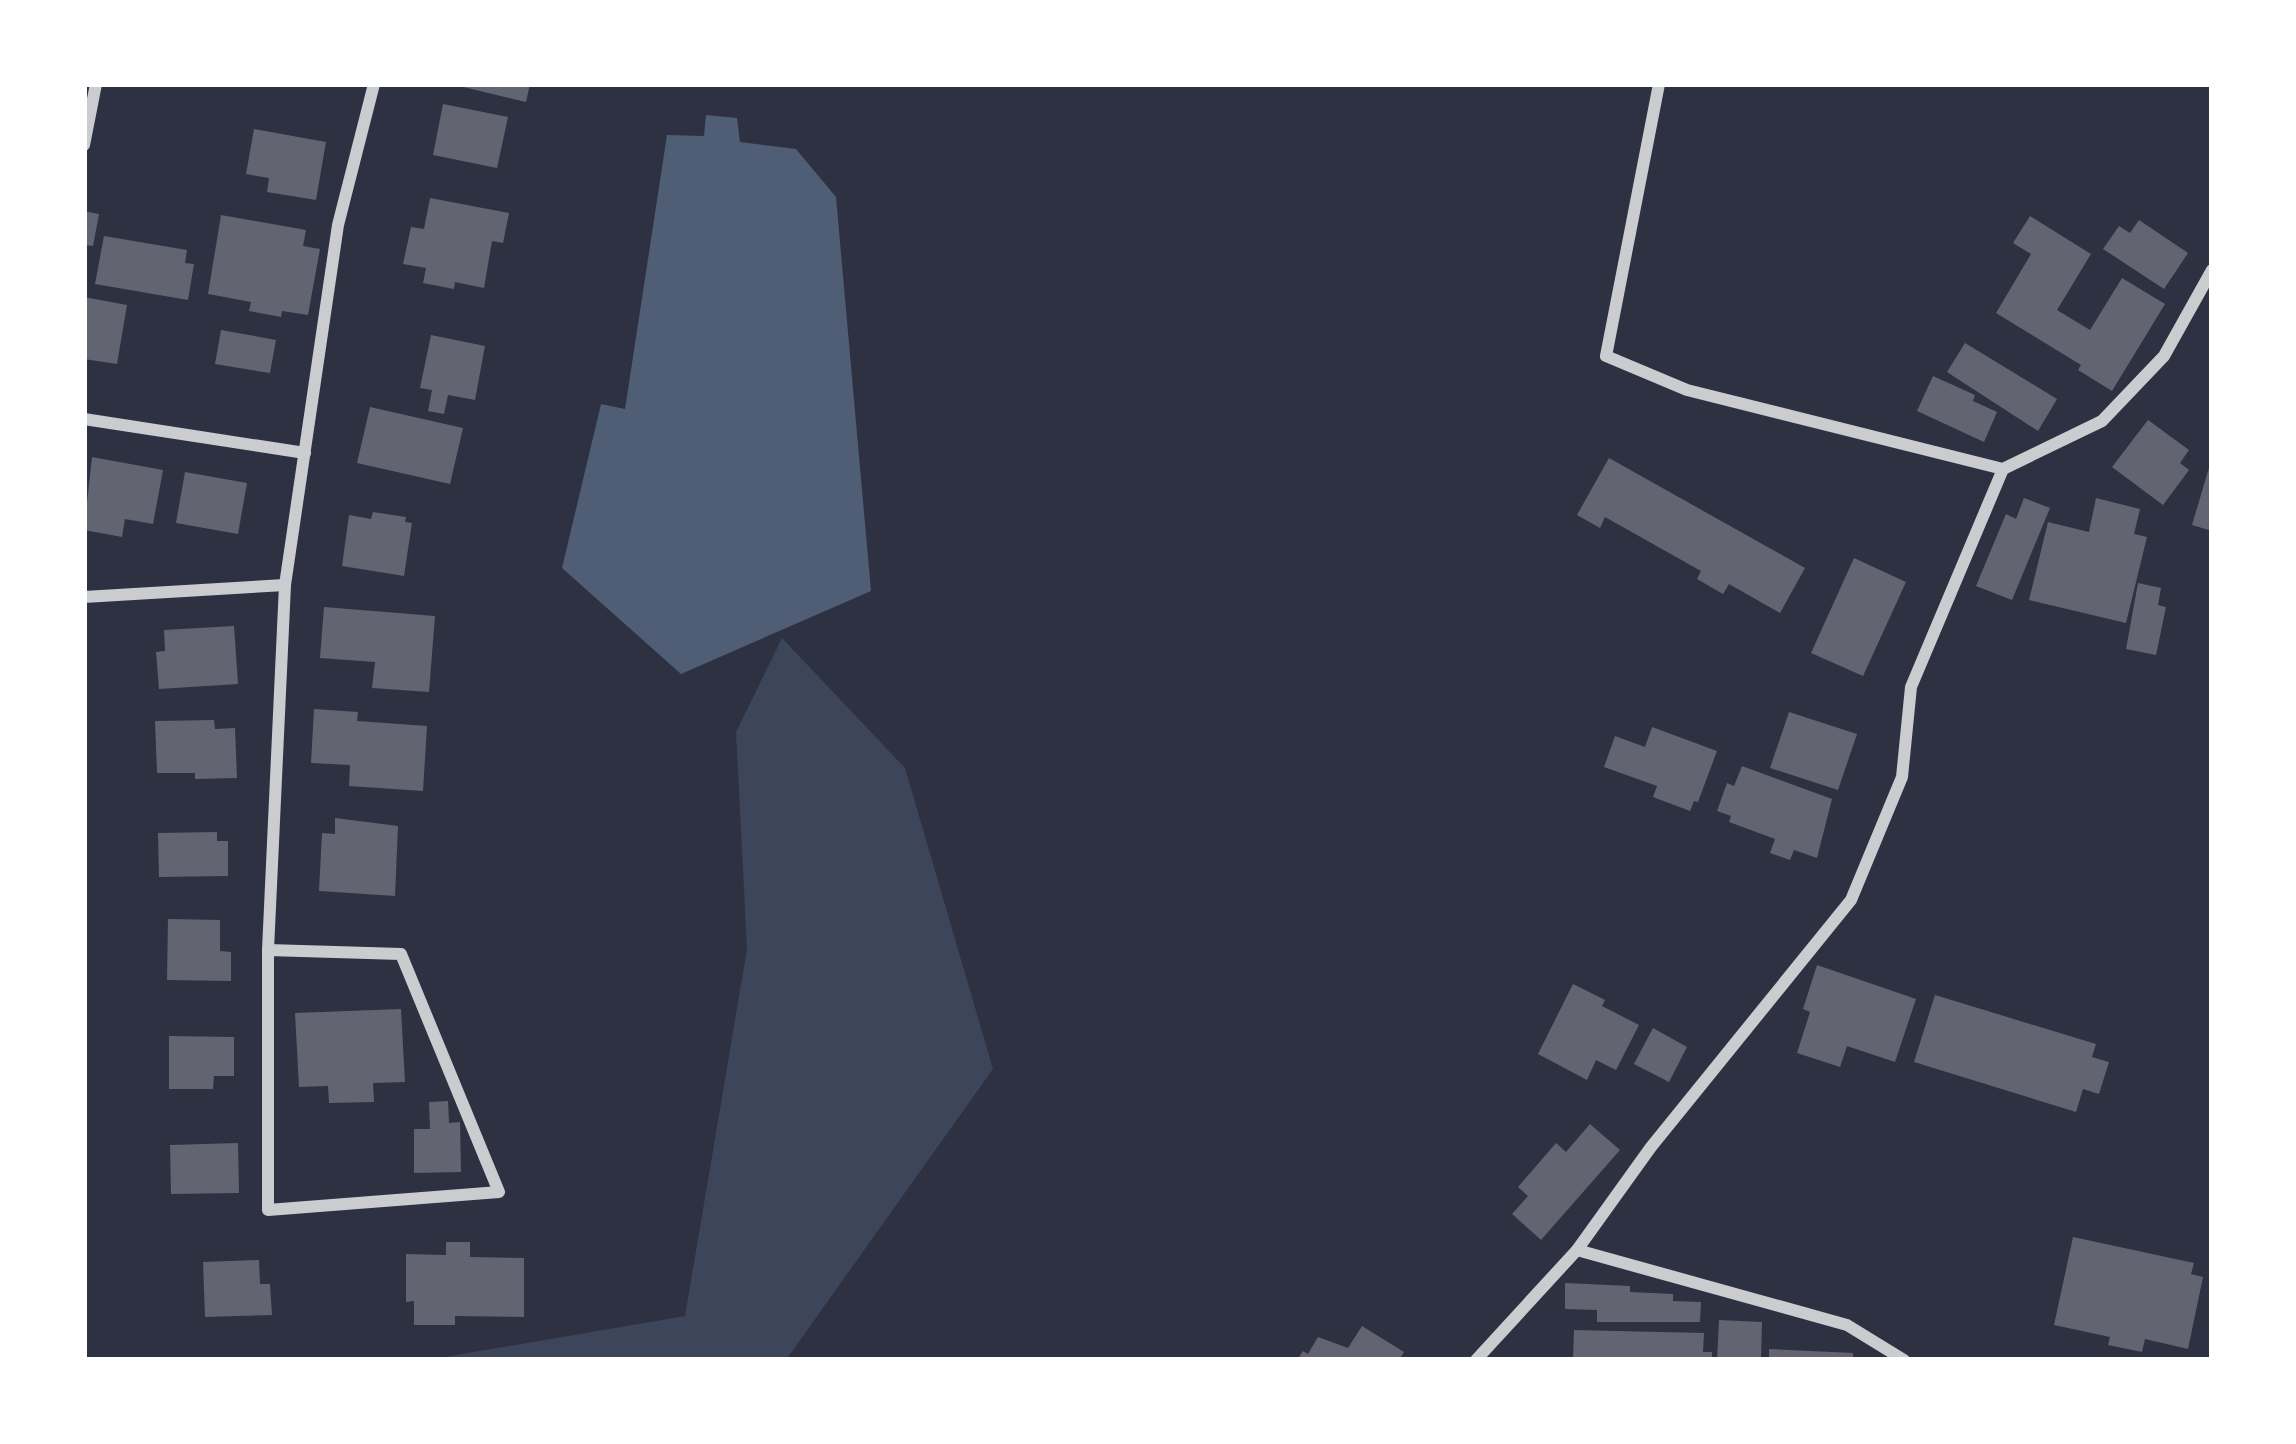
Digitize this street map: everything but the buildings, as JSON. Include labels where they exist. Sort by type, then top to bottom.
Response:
[{"type":"street","points":[[84,145],[96,84]]},
{"type":"street","points":[[268,950],[400,954],[499,1192],[268,1210],[268,950],[285,585],[338,225],[374,84]]},
{"type":"street","points":[[1659,84],[1606,356],[1687,390],[2003,469],[2102,421],[2164,356],[2212,270]]},
{"type":"street","points":[[84,419],[305,453]]},
{"type":"street","points":[[1476,1360],[1576,1250],[1651,1147],[1851,901],[1902,777],[1911,687],[2003,469]]},
{"type":"street","points":[[84,597],[285,585]]},
{"type":"street","points":[[1576,1250],[1847,1325],[1904,1360]]},
{"type":"shaded area","points":[[706,115],[737,118],[740,142],[796,149],[836,197],[871,591],[681,674],[562,568],[601,404],[625,409],[667,135],[704,136]]},
{"type":"shaded area","points":[[782,638],[905,768],[993,1069],[786,1360],[427,1360],[685,1316],[747,949],[736,732]]}]
